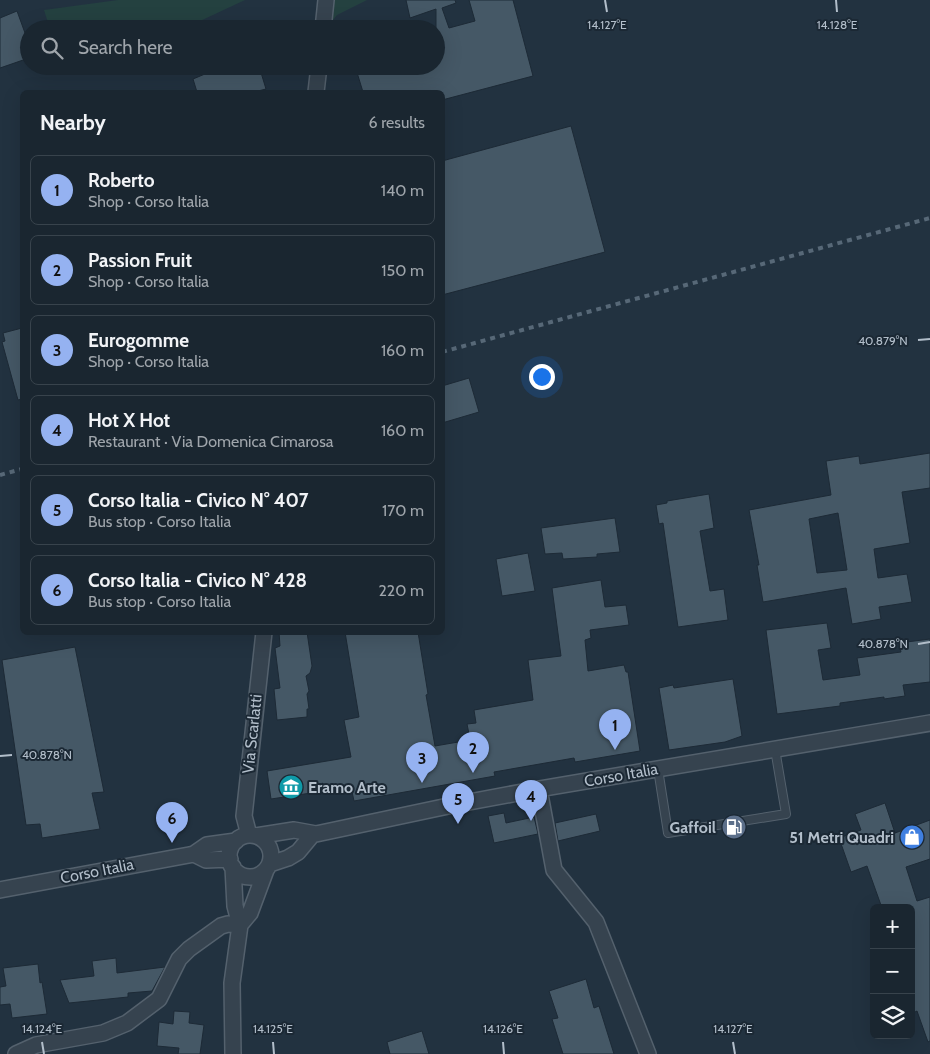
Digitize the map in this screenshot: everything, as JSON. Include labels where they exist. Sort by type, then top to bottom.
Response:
[{"type":"street","points":[[324,20],[326,0]]},
{"type":"street","points":[[316,90],[318,75]]},
{"type":"street","name":"Via Scarlatti","points":[[247,837],[244,816],[264,635]]},
{"type":"street","name":"Corso Italia","points":[[0,890],[194,854],[207,845],[247,837],[294,830],[313,834],[539,789],[930,723]]},
{"type":"street","points":[[539,789],[554,870],[596,922],[648,1054]]},
{"type":"street","points":[[231,863],[242,875],[255,876],[268,867],[298,852],[313,834]]},
{"type":"street","points":[[16,1054],[36,1045],[55,1048],[103,1033],[127,1023],[160,999],[179,959],[189,949],[221,926],[240,924],[250,913],[268,867],[270,850],[267,844],[247,837],[230,852],[240,924],[232,983],[233,1054]]},
{"type":"street","name":"Corso Italia","points":[[194,854],[206,860],[231,863]]},
{"type":"lane","points":[[658,769],[668,833],[786,814],[775,749]]},
{"type":"green space","points":[[118,0],[245,0],[202,20],[47,20],[44,10]]},
{"type":"green space","points":[[332,0],[367,0],[337,15],[333,20],[330,20]]},
{"type":"building","points":[[406,0],[455,0],[456,3],[442,8],[449,28],[475,21],[469,0],[513,0],[533,76],[445,99],[445,90],[362,90],[358,75],[445,75],[445,20],[436,20],[436,9],[410,18]]},
{"type":"building","points":[[17,11],[20,20],[20,61],[0,68],[0,18]]},
{"type":"building","points":[[203,75],[262,75],[266,89],[196,90],[193,79]]},
{"type":"building","points":[[571,126],[605,252],[445,294],[445,160]]},
{"type":"building","points":[[20,329],[20,400],[18,400],[2,342],[5,341],[3,333]]},
{"type":"building","points":[[469,378],[479,412],[445,422],[445,385]]},
{"type":"building","points":[[930,453],[930,488],[902,492],[910,543],[874,549],[878,578],[907,574],[912,602],[879,607],[881,619],[852,624],[846,588],[763,602],[757,565],[759,565],[749,510],[831,495],[826,461],[859,456],[860,464]],"holes":[[[838,513],[847,570],[817,573],[809,519]]]},
{"type":"building","points":[[709,494],[714,528],[700,531],[710,591],[724,589],[728,620],[678,627],[663,523],[659,524],[656,505],[667,503],[667,501]]},
{"type":"building","points":[[615,518],[620,552],[597,554],[597,557],[563,559],[562,553],[545,554],[541,528]]},
{"type":"building","points":[[528,553],[535,591],[502,596],[496,559]]},
{"type":"building","points":[[601,580],[605,607],[626,605],[629,625],[590,630],[591,638],[585,640],[588,671],[624,665],[626,672],[628,672],[640,751],[575,762],[574,758],[494,772],[495,776],[354,801],[351,787],[271,799],[267,771],[351,757],[344,720],[359,717],[345,635],[418,635],[435,746],[464,741],[463,735],[469,734],[467,724],[476,723],[474,710],[533,700],[528,660],[561,656],[552,588]]},
{"type":"building","points":[[827,623],[831,648],[818,650],[823,680],[860,675],[857,658],[901,652],[899,643],[930,639],[930,682],[903,685],[905,696],[840,703],[840,706],[777,714],[766,630]]},
{"type":"building","points":[[279,635],[307,635],[312,666],[310,673],[306,676],[309,691],[307,694],[309,709],[307,709],[307,717],[277,720],[274,689],[280,688],[275,648],[280,646]]},
{"type":"building","points":[[75,647],[104,792],[92,793],[100,829],[42,838],[40,824],[26,825],[2,660]]},
{"type":"building","points":[[733,679],[742,736],[725,742],[669,750],[659,688],[673,685],[674,688]]},
{"type":"building","points":[[885,803],[895,833],[930,820],[930,859],[906,867],[917,901],[930,897],[930,1041],[928,1042],[917,1011],[915,1012],[915,904],[881,904],[867,866],[851,872],[839,838],[861,830],[855,814]]},
{"type":"building","points":[[504,813],[506,823],[534,817],[538,834],[494,843],[488,816]]},
{"type":"building","points":[[596,814],[600,831],[558,841],[555,823]]},
{"type":"building","points":[[116,958],[117,973],[165,967],[152,991],[128,993],[128,997],[69,1003],[60,980],[94,976],[92,961]]},
{"type":"building","points":[[38,964],[47,1014],[12,1018],[10,1004],[0,1005],[0,987],[6,986],[3,968]]},
{"type":"building","points":[[586,979],[594,1008],[599,1006],[614,1054],[563,1054],[552,1019],[558,1018],[549,991]]},
{"type":"building","points":[[174,1011],[190,1012],[189,1023],[204,1025],[200,1054],[178,1054],[179,1048],[157,1046],[159,1022],[173,1024]]},
{"type":"building","points":[[422,1031],[429,1054],[390,1054],[387,1042]]},
{"type":"railway","points":[[445,351],[930,218]]},
{"type":"railway","points":[[0,475],[20,470]]},
{"type":"place","name":"Roberto","points":[[615,750]]},
{"type":"place","name":"Passion Fruit","points":[[473,773]]},
{"type":"place","name":"Eurogomme","points":[[422,783]]},
{"type":"place","name":"Eramo Arte","points":[[291,787]]},
{"type":"place","name":"Hot X Hot","points":[[531,821]]},
{"type":"place","name":"Corso Italia - Civico N° 407","points":[[458,824]]},
{"type":"place","name":"Gaffoil","points":[[734,827]]},
{"type":"place","name":"51 Metri Quadri","points":[[912,837]]},
{"type":"place","name":"Corso Italia - Civico N° 428","points":[[172,843]]}]
